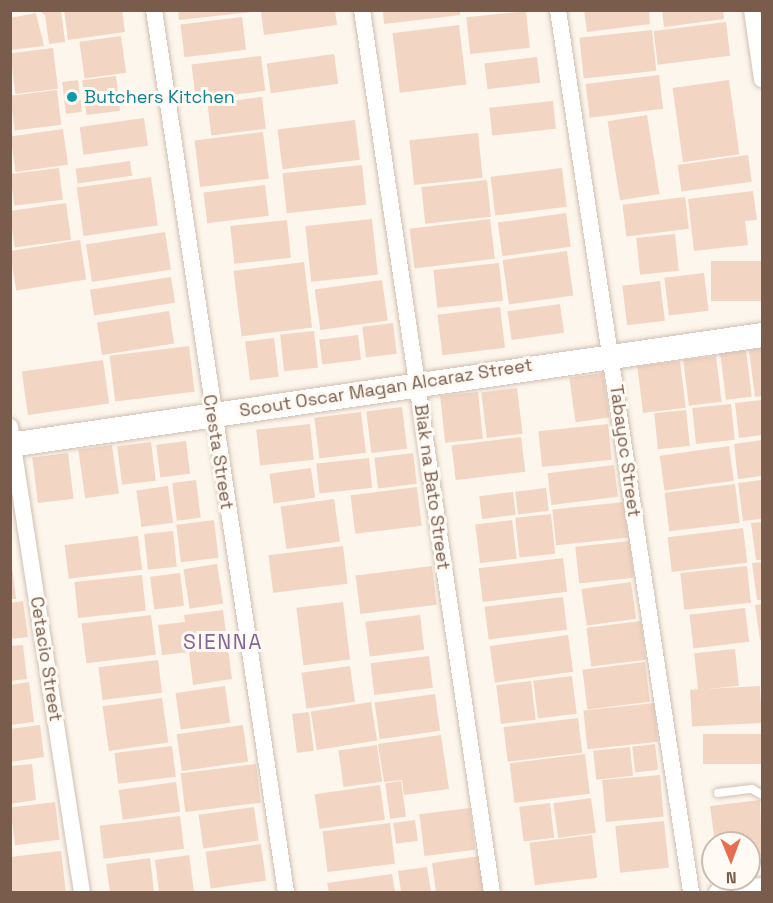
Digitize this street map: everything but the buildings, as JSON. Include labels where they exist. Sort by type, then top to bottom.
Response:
[{"type":"street","name":"Cresta Street","points":[[154,10],[286,892]]},
{"type":"street","name":"Biak na Bato Street","points":[[362,10],[492,892]]},
{"type":"street","name":"Tabayoc Street","points":[[558,10],[691,892]]},
{"type":"street","points":[[752,10],[762,79]]},
{"type":"street","name":"Scout Oscar Magan Alcaraz Street","points":[[11,438],[213,414],[417,382],[762,335]]},
{"type":"street","name":"Cetacio Street","points":[[11,438],[82,892]]},
{"type":"street","points":[[717,892],[762,886]]},
{"type":"lane","points":[[718,793],[752,789],[762,795]]},
{"type":"place","name":"Butchers Kitchen","points":[[72,97]]},
{"type":"district","name":"SIENNA","points":[[223,642]]}]
